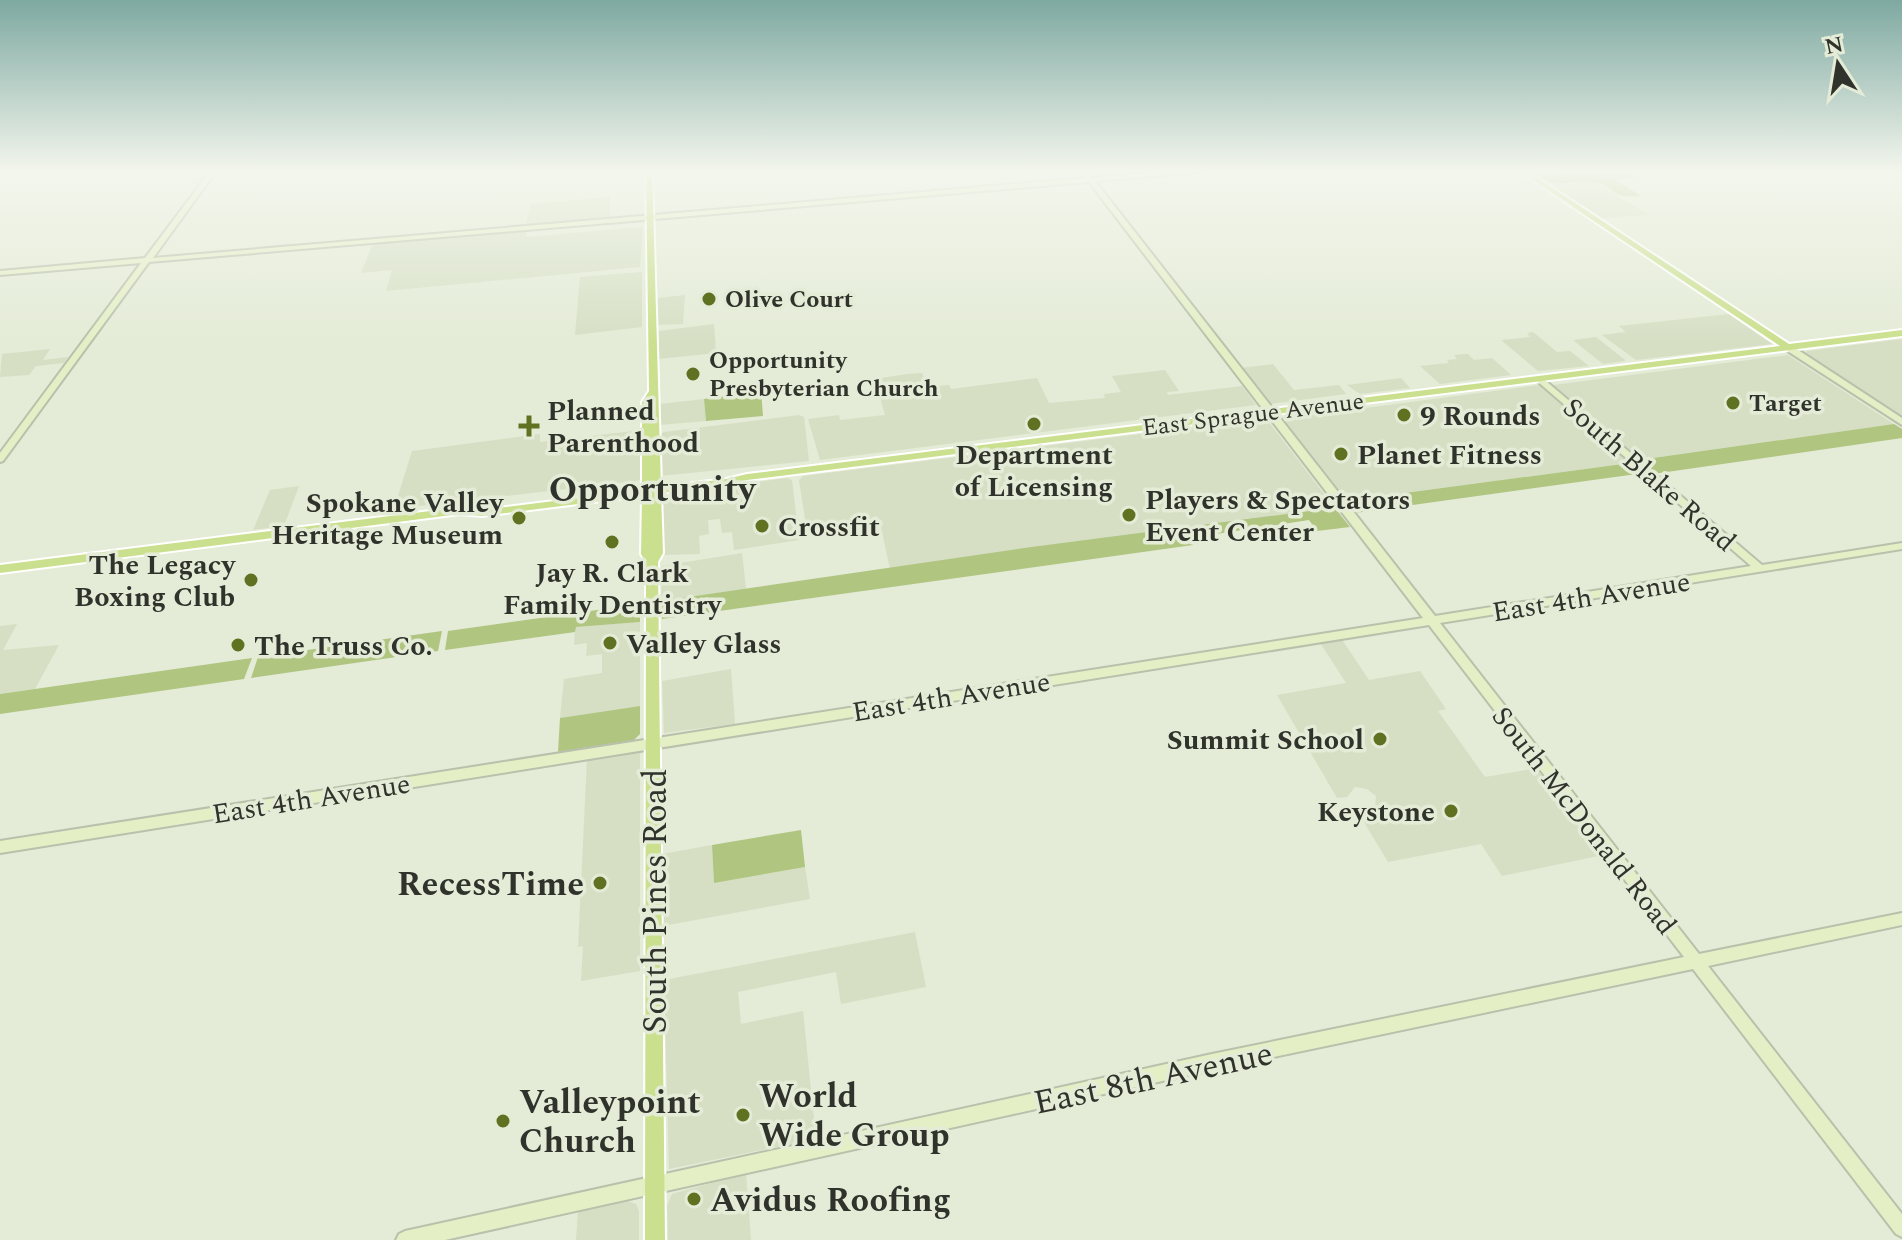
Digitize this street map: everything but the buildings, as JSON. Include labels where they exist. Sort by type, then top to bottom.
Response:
[{"type":"main road","name":"South Pines Road","points":[[650,228],[651,393],[647,402],[652,488],[647,554],[652,562],[655,1240]]},
{"type":"main road","points":[[1608,228],[1789,348]]},
{"type":"main road","name":"East Sprague Avenue","points":[[0,569],[463,511],[482,513],[652,488],[1902,333]]},
{"type":"street","points":[[0,459],[171,228]]},
{"type":"street","points":[[0,273],[523,228]]},
{"type":"street","name":"South McDonald Road","points":[[1128,228],[1902,1228]]},
{"type":"street","points":[[1789,348],[1902,422]]},
{"type":"street","name":"South Blake Road","points":[[1540,379],[1761,569]]},
{"type":"street","name":"East 4th Avenue","points":[[0,847],[1902,546]]},
{"type":"street","name":"East 8th Avenue","points":[[405,1240],[654,1184],[1902,919]]},
{"type":"shaded area","points":[[643,228],[640,267],[386,291],[392,270],[361,273],[373,243],[527,229],[526,237]]},
{"type":"shaded area","points":[[642,272],[642,327],[575,335],[580,277]]},
{"type":"shaded area","points":[[685,295],[683,324],[657,325],[657,298]]},
{"type":"shaded area","points":[[1729,314],[1772,344],[1636,360],[1602,335],[1626,332],[1619,326]]},
{"type":"shaded area","points":[[714,324],[716,353],[658,359],[658,331]]},
{"type":"shaded area","points":[[1533,332],[1557,352],[1570,351],[1589,366],[1538,371],[1501,340],[1530,337],[1527,333]]},
{"type":"shaded area","points":[[1596,337],[1625,361],[1603,364],[1573,340]]},
{"type":"shaded area","points":[[1902,339],[1902,416],[1806,353],[1807,351]]},
{"type":"shaded area","points":[[50,349],[43,360],[68,357],[64,363],[36,366],[29,375],[0,377],[2,354]]},
{"type":"shaded area","points":[[1468,354],[1474,360],[1492,358],[1511,375],[1440,384],[1420,366],[1449,363],[1447,360],[1457,359],[1454,355]]},
{"type":"shaded area","points":[[1788,355],[1894,424],[1639,460],[1553,385]]},
{"type":"shaded area","points":[[1273,364],[1294,390],[1339,385],[1346,394],[1270,404],[1241,368]]},
{"type":"shaded area","points":[[1165,370],[1179,391],[1167,392],[1168,395],[1242,386],[1256,405],[820,460],[808,419],[839,415],[840,420],[885,415],[875,379],[907,374],[922,373],[928,387],[949,385],[951,389],[1037,378],[1049,403],[1105,398],[1104,394],[1121,392],[1112,376]]},
{"type":"shaded area","points":[[1401,378],[1410,388],[1360,394],[1347,385]]},
{"type":"shaded area","points":[[1539,385],[1630,463],[1345,501],[1282,419]]},
{"type":"shaded area","points":[[704,399],[706,421],[659,425],[660,404]]},
{"type":"shaded area","points":[[799,415],[804,417],[809,461],[660,476],[659,435],[664,432]]},
{"type":"shaded area","points":[[1261,419],[1268,421],[1331,503],[1323,505],[1326,509],[890,569],[879,518],[806,525],[799,480],[803,476]]},
{"type":"shaded area","points":[[642,430],[642,479],[636,481],[394,509],[412,451],[540,434],[540,442]]},
{"type":"shaded area","points":[[787,478],[792,480],[799,540],[734,550],[732,532],[722,533],[720,519],[708,520],[709,534],[699,536],[700,554],[661,555],[661,495]]},
{"type":"shaded area","points":[[299,486],[284,526],[253,530],[270,490]]},
{"type":"shaded area","points":[[742,553],[746,589],[661,601],[662,566]]},
{"type":"shaded area","points":[[640,622],[640,706],[560,718],[564,679],[602,673],[602,654],[586,656],[587,643],[574,645],[575,627]]},
{"type":"shaded area","points":[[17,624],[3,650],[59,645],[35,689],[0,694],[0,626]]},
{"type":"shaded area","name":"Summit School","points":[[1341,638],[1369,680],[1420,671],[1446,709],[1438,711],[1485,777],[1537,768],[1603,855],[1502,876],[1481,844],[1388,862],[1356,809],[1367,812],[1375,810],[1376,796],[1367,789],[1355,787],[1347,797],[1337,798],[1277,695],[1346,683],[1319,641]]},
{"type":"shaded area","points":[[731,669],[735,724],[664,733],[662,681]]},
{"type":"shaded area","points":[[640,751],[640,971],[581,981],[583,946],[578,947],[587,759]]},
{"type":"shaded area","points":[[712,845],[714,883],[805,867],[810,899],[663,926],[662,854]]},
{"type":"shaded area","points":[[915,932],[926,987],[841,1004],[836,972],[738,992],[741,1024],[803,1011],[816,1139],[669,1169],[664,980]]},
{"type":"shaded area","points":[[746,1173],[751,1240],[668,1240],[667,1206],[672,1194]]},
{"type":"shaded area","points":[[625,1200],[636,1204],[639,1211],[639,1240],[576,1240],[578,1210]]},
{"type":"green space","points":[[761,390],[763,416],[706,421],[704,399]]},
{"type":"green space","points":[[1894,424],[1902,429],[1902,438],[1653,474],[1639,460]]},
{"type":"green space","points":[[1630,463],[1644,473],[1355,513],[1345,501]]},
{"type":"green space","points":[[1331,503],[1350,527],[1317,531],[1309,520],[1190,538],[1193,545],[662,619],[661,601],[1024,548],[1325,509],[1322,505]]},
{"type":"green space","points":[[640,604],[640,622],[576,627],[575,632],[445,650],[448,631]]},
{"type":"green space","points":[[442,631],[438,651],[251,678],[258,657]]},
{"type":"green space","points":[[252,658],[244,679],[0,714],[0,694]]},
{"type":"green space","points":[[640,706],[640,734],[634,740],[558,752],[560,718]]},
{"type":"green space","points":[[801,830],[805,867],[714,883],[712,845]]},
{"type":"place","name":"Olive Court","points":[[709,299]]},
{"type":"place","name":"Opportunity Presbyterian Church","points":[[693,374]]},
{"type":"place","name":"Target","points":[[1733,403]]},
{"type":"place","name":"9 Rounds","points":[[1404,415]]},
{"type":"place","name":"Department of Licensing","points":[[1034,424]]},
{"type":"place","name":"Planned Parenthood","points":[[529,426]]},
{"type":"place","name":"Planet Fitness","points":[[1341,454]]},
{"type":"place","name":"Players & Spectators Event Center","points":[[1129,515]]},
{"type":"place","name":"Spokane Valley Heritage Museum","points":[[519,518]]},
{"type":"place","name":"Crossfit","points":[[762,526]]},
{"type":"place","name":"Jay R. Clark Family Dentistry","points":[[612,542]]},
{"type":"place","name":"The Legacy Boxing Club","points":[[251,580]]},
{"type":"place","name":"Valley Glass","points":[[610,643]]},
{"type":"place","name":"The Truss Co.","points":[[238,645]]},
{"type":"place","name":"Summit School","points":[[1380,739]]},
{"type":"place","name":"Keystone","points":[[1451,811]]},
{"type":"place","name":"RecessTime","points":[[600,883]]},
{"type":"place","name":"World Wide Group","points":[[743,1115]]},
{"type":"place","name":"Valleypoint Church","points":[[503,1121]]},
{"type":"place","name":"Avidus Roofing","points":[[694,1199]]},
{"type":"district","name":"Opportunity","points":[[652,488]]}]
